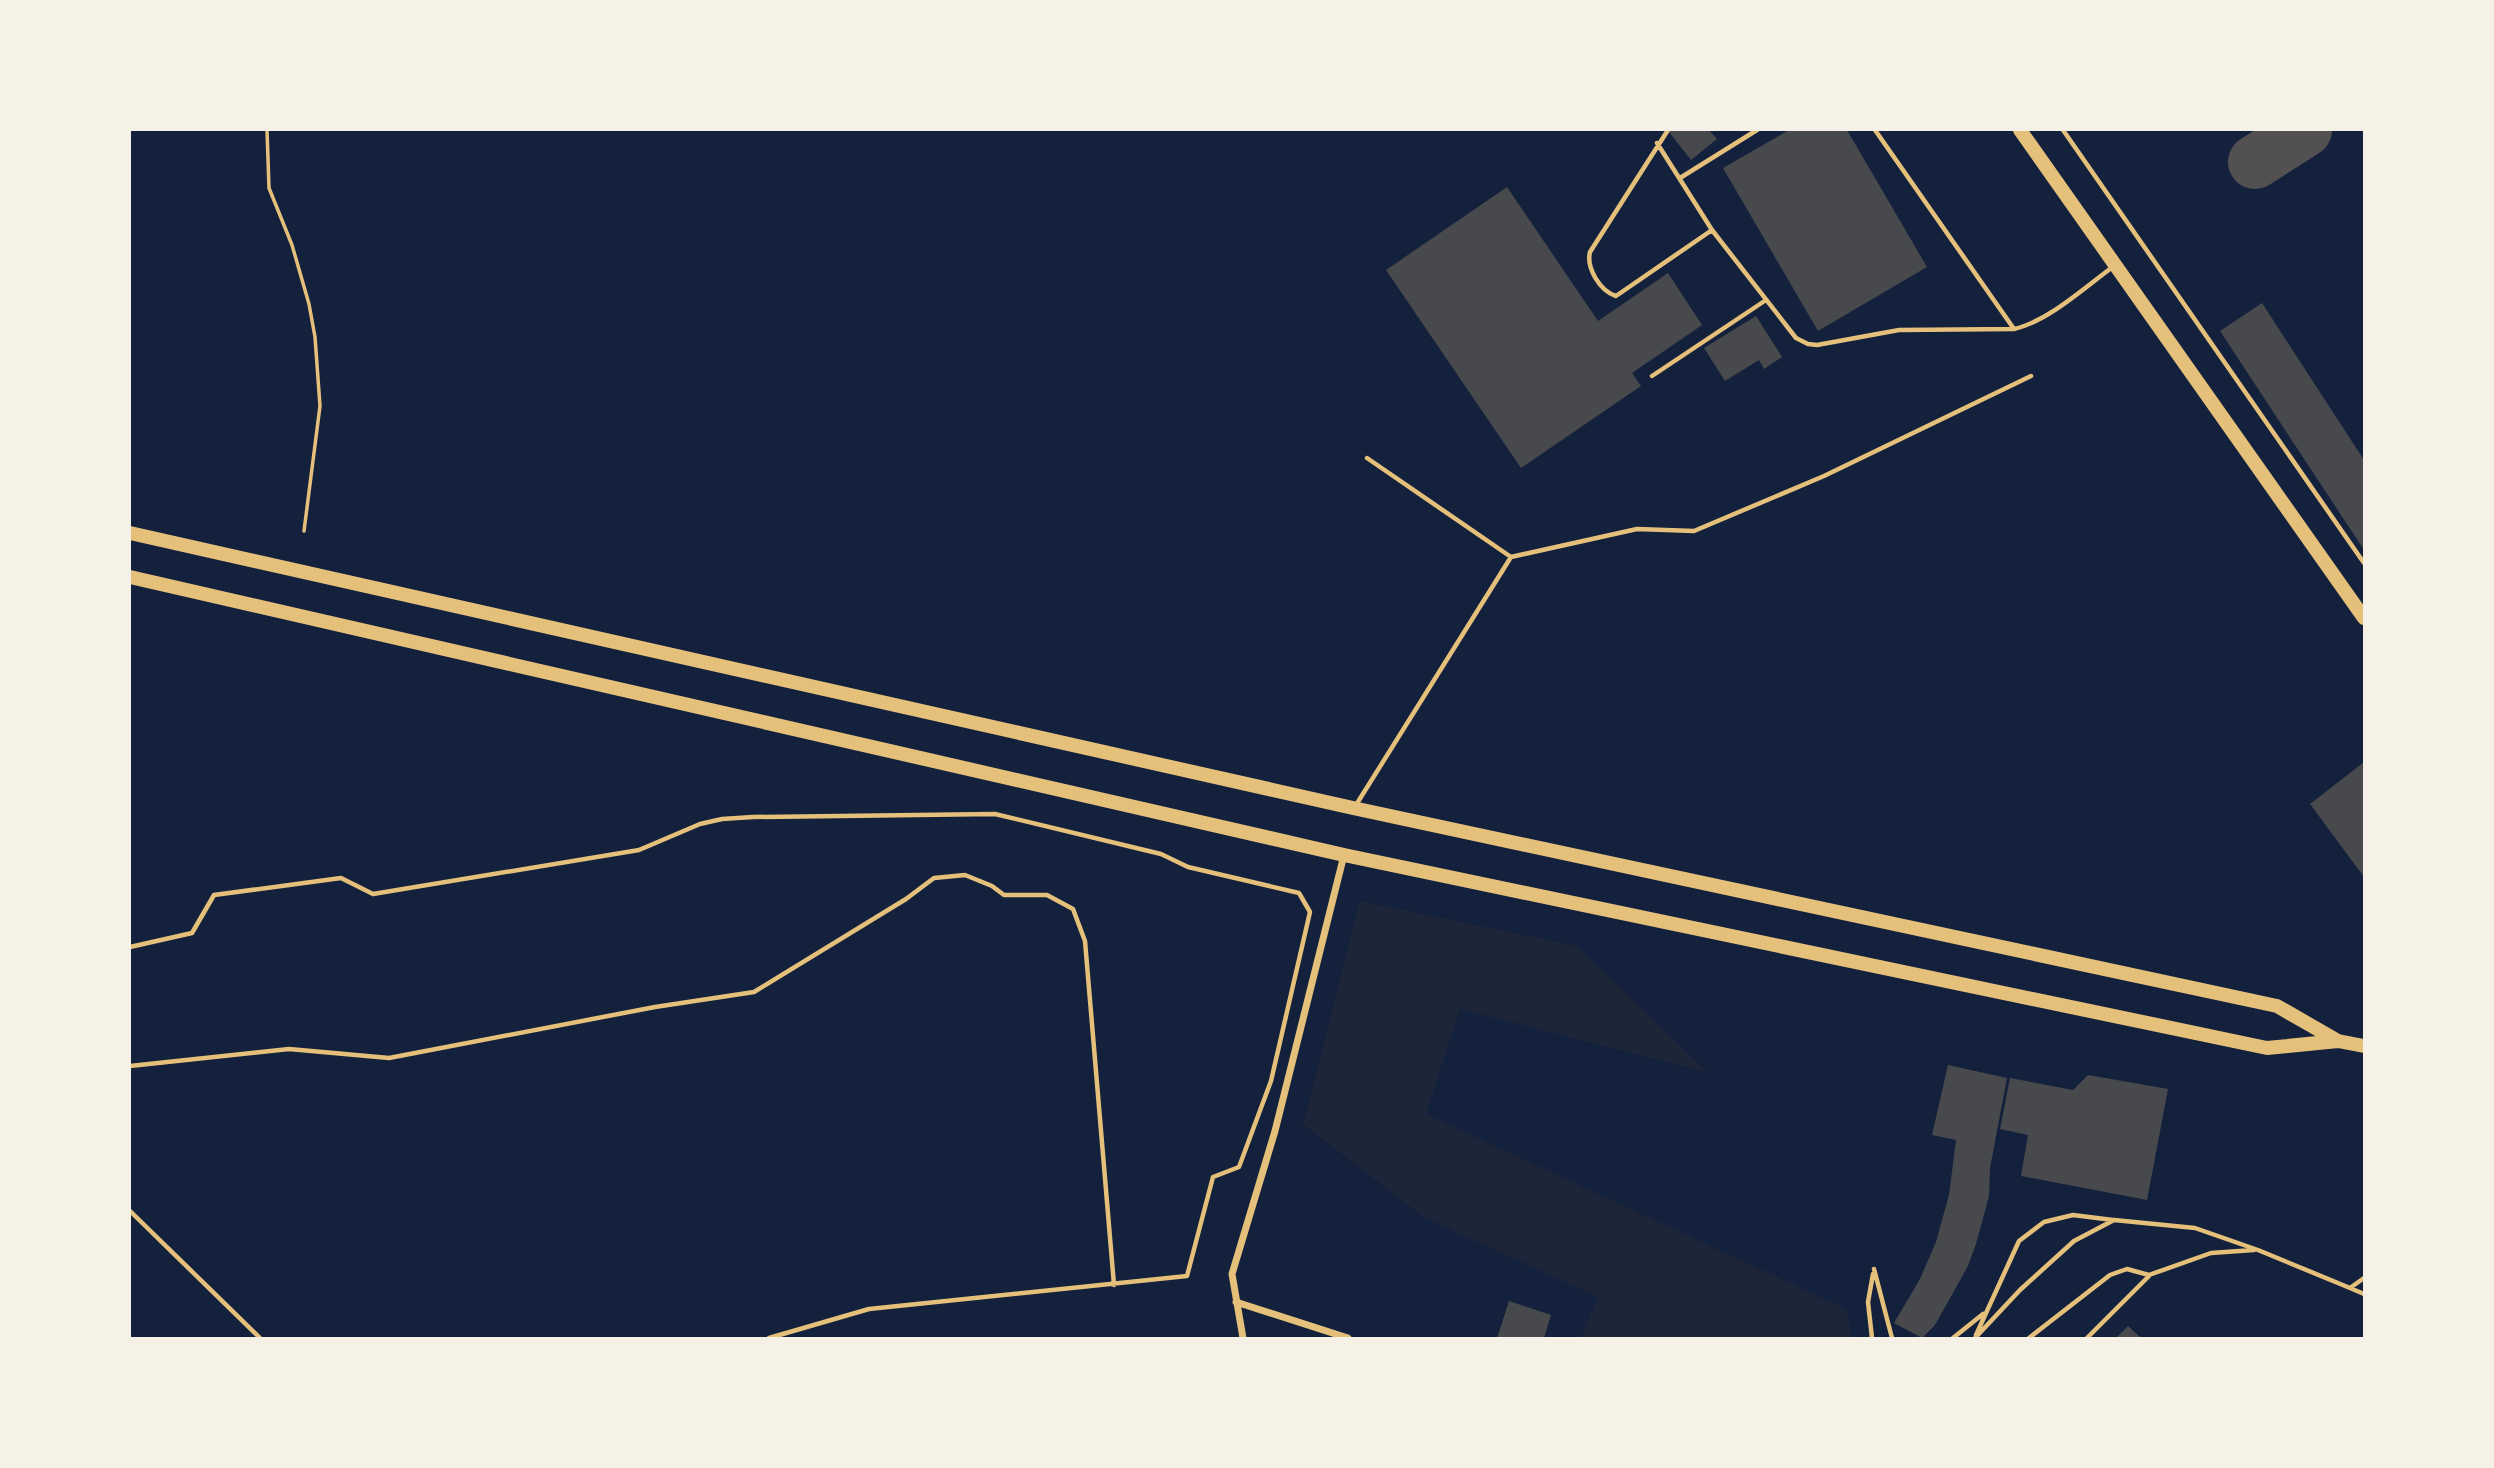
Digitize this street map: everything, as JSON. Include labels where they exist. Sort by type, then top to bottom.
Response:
[{"type":"main road","points":[[2020,130],[2364,618]]},
{"type":"main road","points":[[130,533],[1353,808],[2277,1006],[2338,1041]]},
{"type":"main road","points":[[130,577],[1343,855],[2267,1048],[2338,1041],[2364,1046]]},
{"type":"street","points":[[1243,1339],[1232,1274],[1275,1131],[1343,855]]},
{"type":"street","points":[[1237,1302],[1348,1339]]},
{"type":"lane","points":[[1668,130],[1657,143],[1590,252],[1588,259],[1592,271],[1606,291],[1616,296],[1712,230]]},
{"type":"lane","points":[[1679,178],[1757,130]]},
{"type":"lane","points":[[1875,130],[2014,329]]},
{"type":"lane","points":[[2063,130],[2364,563]]},
{"type":"lane","points":[[1657,143],[1712,230],[1796,338],[1808,344],[1827,344],[1899,330],[2014,329],[2033,324],[2115,265]]},
{"type":"lane","points":[[1652,376],[1766,300]]},
{"type":"lane","points":[[1353,808],[1511,557],[1637,529],[1694,530],[1824,476],[2031,376]]},
{"type":"lane","points":[[1367,458],[1511,557]]},
{"type":"lane","points":[[130,947],[192,933],[214,895],[341,878],[373,894],[639,850],[700,824],[753,817],[995,814],[1161,854],[1188,867],[1299,893],[1310,912],[1271,1081],[1240,1167],[1213,1177],[1187,1276],[869,1309],[769,1339]]},
{"type":"lane","points":[[130,1066],[289,1049],[389,1058],[655,1007],[754,992],[906,899],[934,878],[965,875],[992,886],[1004,895],[1047,895],[1073,909],[1085,941],[1114,1285]]},
{"type":"lane","points":[[130,1210],[260,1339]]},
{"type":"lane","points":[[1974,1339],[2019,1241],[2044,1222],[2073,1215],[2195,1228],[2258,1250],[2364,1294]]},
{"type":"lane","points":[[1974,1339],[2020,1290],[2074,1241],[2114,1220]]},
{"type":"lane","points":[[2087,1339],[2149,1275],[2211,1252],[2258,1250]]},
{"type":"lane","points":[[1872,1339],[1868,1302],[1874,1269],[1892,1339]]},
{"type":"lane","points":[[2029,1339],[2110,1275],[2127,1269],[2149,1275]]},
{"type":"lane","points":[[2350,1288],[2364,1278]]},
{"type":"lane","points":[[1953,1339],[1986,1311]]},
{"type":"path","points":[[267,130],[269,188],[292,245],[309,304],[315,337],[320,406],[304,531]]},
{"type":"shaded area","points":[[1360,901],[1577,946],[1707,1072],[1460,1009],[1426,1114],[1846,1309],[1852,1338],[1581,1338],[1598,1297],[1425,1218],[1303,1124]]},
{"type":"building","points":[[1709,130],[1717,139],[1691,160],[1669,132]]},
{"type":"building","points":[[1789,130],[1847,130],[1927,267],[1818,331],[1723,168]]},
{"type":"building","points":[[1507,187],[1598,321],[1668,273],[1702,325],[1632,373],[1641,386],[1521,468],[1386,270]]},
{"type":"building","points":[[2262,303],[2364,460],[2364,550],[2220,331]]},
{"type":"building","points":[[1756,316],[1782,357],[1764,369],[1759,360],[1725,381],[1704,348]]},
{"type":"building","points":[[2364,762],[2364,877],[2310,804]]},
{"type":"building","points":[[1948,1065],[2007,1078],[1990,1168],[1989,1196],[1976,1244],[1968,1266],[1935,1325],[1922,1338],[1894,1323],[1920,1279],[1936,1242],[1949,1195],[1956,1140],[1932,1135]]},
{"type":"building","points":[[2088,1075],[2168,1089],[2147,1200],[2021,1176],[2028,1135],[2000,1129],[2010,1078],[2073,1090]]},
{"type":"building","points":[[1509,1301],[1551,1315],[1544,1338],[1497,1338]]},
{"type":"building","points":[[2128,1326],[2141,1338],[2116,1338]]},
{"type":"taxiway","points":[[2255,162],[2305,130]]}]
